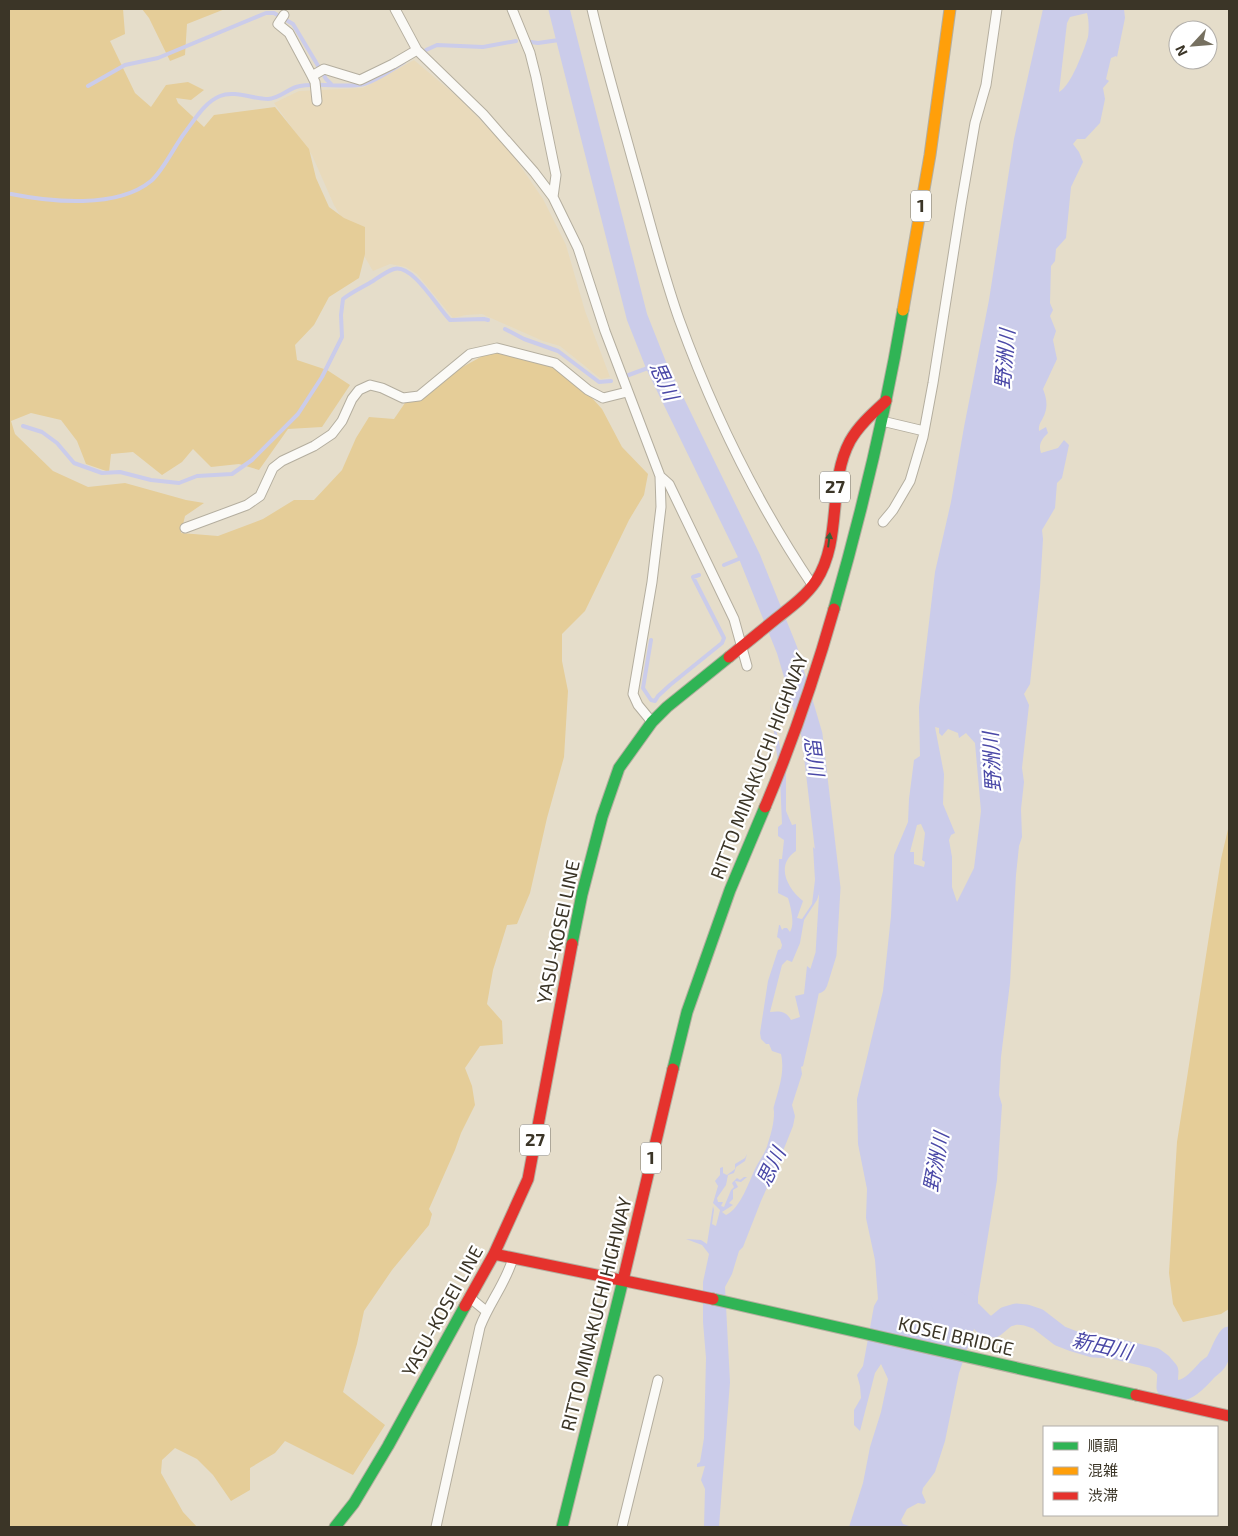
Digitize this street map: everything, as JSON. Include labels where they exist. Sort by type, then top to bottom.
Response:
[{"type":"main road","name":"RITTO MINAKUCHI HIGHWAY","points":[[562,1527],[687,1012],[730,890],[769,798],[817,669],[851,548],[886,401],[930,155],[950,9]]},
{"type":"main road","name":"YASU-KOSEI LINE","points":[[335,1527],[354,1503],[388,1446],[494,1254],[528,1178],[564,979],[582,894],[602,817],[619,768],[652,722],[666,707],[744,645],[811,588],[824,565],[829,547],[835,487],[839,467],[847,447],[857,428],[886,401]]},
{"type":"main road","name":"KOSEI BRIDGE","points":[[494,1254],[676,1291],[1229,1416]]},
{"type":"street","points":[[395,9],[416,50],[483,114],[534,172],[553,197],[578,248],[605,331],[660,476],[661,507],[652,582],[633,694],[638,705],[652,722]]},
{"type":"street","points":[[512,9],[530,53],[536,77],[556,175],[553,197]]},
{"type":"street","points":[[592,9],[654,234],[686,334],[705,385],[745,470],[811,588]]},
{"type":"street","points":[[884,522],[910,481],[924,431],[960,206],[975,123],[986,85],[997,9]]},
{"type":"street","points":[[282,18],[278,24],[290,33],[314,80],[317,101]]},
{"type":"street","points":[[314,80],[324,69],[360,80],[416,50]]},
{"type":"street","points":[[185,528],[247,505],[260,496],[273,468],[282,461],[314,446],[332,434],[342,421],[352,399],[360,390],[370,385],[382,388],[403,398],[419,396],[470,354],[497,348],[555,363],[588,390],[603,398],[627,392]]},
{"type":"street","points":[[882,420],[924,431]]},
{"type":"street","points":[[660,476],[669,484],[707,560],[744,645],[747,666]]},
{"type":"street","points":[[436,1527],[480,1327],[486,1311],[508,1274],[513,1258]]},
{"type":"street","points":[[469,1297],[486,1311]]},
{"type":"street","points":[[622,1527],[658,1380]]},
{"type":"shaded area","points":[[9,9],[123,9],[125,34],[110,41],[135,93],[151,107],[166,85],[188,82],[204,90],[191,100],[176,98],[178,103],[204,127],[214,115],[275,107],[309,149],[316,178],[329,207],[344,218],[365,227],[365,254],[359,278],[329,297],[314,325],[295,345],[297,360],[327,370],[350,385],[322,427],[288,429],[259,470],[239,464],[211,467],[193,449],[182,462],[162,475],[133,452],[111,454],[109,472],[86,464],[77,441],[61,420],[31,413],[11,421],[15,434],[53,471],[88,487],[125,483],[186,500],[204,503],[185,516],[181,533],[218,536],[263,519],[294,500],[314,500],[342,470],[356,438],[369,417],[394,419],[407,400],[499,347],[534,354],[572,376],[602,409],[622,447],[648,474],[644,495],[629,520],[585,611],[562,634],[562,661],[568,691],[564,757],[547,818],[530,893],[517,924],[507,925],[493,970],[487,1004],[502,1021],[503,1044],[480,1046],[465,1068],[472,1086],[475,1105],[429,1209],[432,1214],[429,1225],[392,1270],[364,1311],[357,1344],[343,1392],[385,1425],[353,1475],[285,1441],[275,1453],[250,1468],[250,1490],[231,1501],[213,1475],[197,1459],[175,1448],[162,1460],[161,1473],[183,1512],[197,1527],[9,1527]]},
{"type":"shaded area","points":[[142,9],[225,9],[187,24],[185,55],[170,61],[149,18]]},
{"type":"shaded area","points":[[414,60],[460,99],[510,151],[543,199],[566,245],[585,311],[610,377],[601,379],[560,346],[543,341],[482,314],[453,318],[417,274],[406,267],[390,264],[373,271],[334,205],[312,155],[274,103],[299,91],[363,88]]},
{"type":"shaded area","points":[[1229,825],[1229,1309],[1221,1314],[1183,1322],[1173,1304],[1169,1273],[1177,1142],[1221,859]]},
{"type":"water","name":"野洲川","points":[[1043,9],[1124,9],[1125,18],[1117,57],[1111,58],[1106,79],[1109,81],[1103,88],[1105,99],[1100,123],[1085,139],[1077,139],[1073,144],[1083,162],[1071,187],[1066,238],[1056,249],[1055,261],[1051,266],[1050,303],[1053,310],[1050,316],[1056,331],[1053,340],[1057,359],[1043,389],[1046,407],[1039,431],[1046,427],[1048,433],[1041,442],[1040,450],[1041,453],[1058,448],[1064,440],[1069,445],[1062,478],[1057,483],[1055,508],[1042,530],[1040,587],[1030,684],[1024,694],[1029,705],[1022,768],[1024,782],[1021,809],[1022,837],[1019,846],[1016,875],[1010,983],[1001,1057],[999,1095],[1002,1105],[997,1180],[978,1297],[978,1312],[987,1320],[1010,1306],[1012,1309],[991,1323],[984,1321],[969,1307],[964,1310],[967,1320],[973,1324],[974,1329],[959,1373],[945,1441],[935,1472],[923,1488],[922,1493],[926,1502],[924,1504],[918,1503],[907,1509],[901,1520],[903,1524],[912,1527],[849,1527],[863,1483],[870,1447],[881,1412],[888,1379],[881,1364],[875,1373],[860,1431],[854,1425],[854,1410],[861,1398],[857,1375],[863,1366],[874,1306],[878,1299],[875,1260],[866,1218],[867,1189],[858,1144],[857,1099],[883,991],[891,916],[894,855],[908,822],[914,760],[920,756],[919,707],[935,572],[951,502],[989,300],[1014,139]],"holes":[[[1087,13],[1089,28],[1086,43],[1068,83],[1059,92],[1067,23],[1070,17]],[[935,727],[939,728],[939,733],[942,736],[948,729],[958,733],[959,738],[966,733],[975,743],[981,811],[974,868],[957,902],[952,887],[952,857],[949,840],[951,835],[955,833],[943,804],[944,774]],[[921,824],[925,833],[922,860],[925,862],[924,867],[914,864],[914,852],[910,852],[917,825]]]},
{"type":"water","points":[[770,703],[786,773],[786,811],[792,825],[796,824],[796,851],[786,863],[785,870],[792,890],[803,901],[797,918],[802,919],[812,904],[815,880],[813,847],[817,858],[822,851],[820,864],[826,873],[817,900],[804,920],[800,943],[792,962],[787,960],[782,965],[770,1012],[782,1012],[791,1020],[800,1017],[795,996],[804,994],[807,966],[817,974],[825,938],[823,915],[825,906],[829,904],[828,892],[830,892],[829,919],[826,951],[817,1001],[803,1066],[801,1067],[802,1074],[792,1105],[795,1116],[793,1126],[725,1287],[730,1382],[719,1527],[704,1527],[705,1489],[701,1480],[705,1466],[697,1467],[697,1464],[700,1462],[704,1438],[706,1358],[703,1322],[703,1282],[709,1254],[702,1245],[686,1239],[701,1240],[707,1244],[713,1206],[712,1224],[716,1226],[720,1210],[713,1203],[718,1186],[715,1181],[720,1175],[720,1168],[723,1167],[723,1173],[727,1175],[735,1169],[735,1164],[745,1158],[747,1154],[745,1161],[736,1167],[734,1173],[728,1175],[726,1185],[717,1198],[718,1202],[723,1202],[721,1206],[724,1207],[734,1187],[732,1183],[737,1178],[740,1180],[747,1177],[741,1182],[735,1181],[738,1187],[733,1190],[733,1199],[729,1203],[733,1205],[722,1212],[726,1215],[736,1207],[767,1146],[782,1074],[781,1054],[772,1051],[769,1044],[766,1044],[761,1039],[760,1033],[768,981],[778,950],[781,949],[782,945],[777,937],[779,925],[782,930],[787,928],[790,932],[792,920],[788,898],[778,893],[779,859],[782,859],[784,840],[778,836],[778,827],[782,824],[780,777]]},
{"type":"waterway","name":"思川","points":[[559,9],[637,317],[656,365],[750,558],[787,650],[812,735],[830,888],[826,954],[817,983]]},
{"type":"waterway","points":[[88,86],[125,65],[158,58],[266,13],[274,13],[293,24],[326,79],[331,84]]},
{"type":"waterway","points":[[531,42],[538,43],[566,39]]},
{"type":"waterway","points":[[426,50],[437,45],[483,47],[516,41]]},
{"type":"waterway","points":[[11,194],[64,201],[102,200],[120,196],[137,190],[151,181],[197,116],[210,102],[220,96],[237,94],[268,99],[275,98],[304,85],[348,86],[364,84],[380,77],[404,62]]},
{"type":"waterway","points":[[23,426],[42,432],[57,443],[74,463],[102,473],[120,472],[151,480],[179,483],[197,476],[232,474],[252,460],[298,414],[322,377],[342,337],[341,315],[343,299],[354,292],[389,271],[401,269],[417,280],[450,320],[488,320]]},
{"type":"waterway","points":[[505,329],[524,339],[558,351],[599,382],[611,381]]},
{"type":"waterway","points":[[626,376],[656,365]]},
{"type":"waterway","points":[[724,565],[741,558],[750,558]]},
{"type":"waterway","points":[[651,640],[643,688],[651,700],[655,701],[670,685],[722,643],[724,638],[693,577],[699,575]]},
{"type":"waterway","name":"新田川","points":[[941,1302],[952,1298],[972,1312],[985,1325],[994,1327],[1006,1317],[1016,1314],[1026,1315],[1038,1319],[1060,1336],[1073,1341],[1093,1347],[1112,1348],[1154,1358],[1168,1371],[1167,1387],[1179,1391],[1189,1387],[1216,1362],[1229,1337]]},
{"type":"traffic: fast","points":[[834,609],[873,461],[903,310]]},
{"type":"traffic: fast","points":[[572,944],[582,894],[602,817],[619,768],[652,722],[667,707],[729,657]]},
{"type":"traffic: fast","points":[[673,1069],[687,1012],[730,890],[765,807]]},
{"type":"traffic: fast","points":[[562,1527],[624,1276]]},
{"type":"traffic: fast","points":[[713,1299],[1136,1395]]},
{"type":"traffic: fast","points":[[335,1527],[354,1503],[388,1446],[465,1306]]},
{"type":"traffic: slow","points":[[903,310],[930,155],[950,9]]},
{"type":"traffic: jam","points":[[729,657],[798,601],[816,581],[824,565],[833,530],[836,493],[843,458],[850,441],[858,430],[886,401]]},
{"type":"traffic: jam","points":[[765,807],[802,709],[834,609]]},
{"type":"traffic: jam","points":[[465,1306],[494,1254],[528,1179],[572,944]]},
{"type":"traffic: jam","points":[[624,1276],[673,1069]]},
{"type":"traffic: jam","points":[[494,1254],[713,1299]]},
{"type":"traffic: jam","points":[[1136,1395],[1229,1416]]}]
